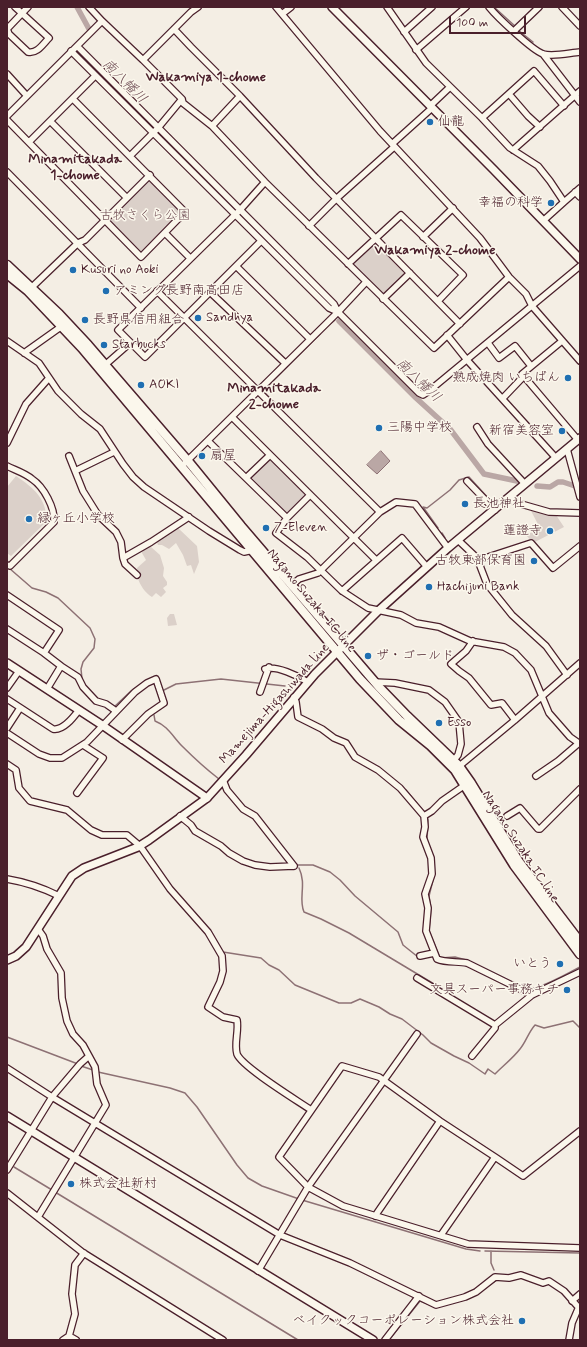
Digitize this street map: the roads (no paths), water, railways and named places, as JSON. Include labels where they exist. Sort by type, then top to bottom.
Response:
[{"type":"main road","name":"Nagano Suzaka IC line","points":[[8,270],[59,314],[188,461],[291,586],[375,695],[399,720],[456,766],[465,785],[514,865],[580,954]]},
{"type":"main road","name":"Nagano Suzaka IC line","points":[[30,289],[82,348],[181,467],[340,648],[471,783],[519,862],[580,942]]},
{"type":"street","points":[[15,7],[22,14],[48,38],[36,51],[32,53],[28,52],[9,34],[7,29],[22,14],[28,7]]},
{"type":"street","points":[[89,7],[182,99],[183,103],[212,126],[265,182],[434,348],[509,277]]},
{"type":"street","points":[[143,60],[191,12],[198,7]]},
{"type":"street","points":[[276,7],[393,145],[480,238],[509,277],[526,294],[532,306],[580,361]]},
{"type":"street","points":[[282,14],[291,7]]},
{"type":"street","points":[[332,7],[544,220],[580,259]]},
{"type":"street","points":[[386,7],[426,64],[513,150],[538,166],[564,202]]},
{"type":"street","points":[[404,32],[432,7]]},
{"type":"street","points":[[416,50],[466,7]]},
{"type":"street","points":[[489,7],[501,20],[515,29],[536,50],[544,54],[580,102]]},
{"type":"street","points":[[515,29],[539,7]]},
{"type":"street","points":[[562,7],[579,22]]},
{"type":"street","points":[[7,116],[102,21]]},
{"type":"street","points":[[174,29],[240,96],[336,199],[460,324]]},
{"type":"street","points":[[76,46],[334,304],[338,312],[419,393],[423,395],[468,360],[580,266]]},
{"type":"street","points":[[71,51],[329,308],[338,312]]},
{"type":"street","points":[[544,54],[580,52]]},
{"type":"street","points":[[482,118],[534,71],[564,106]]},
{"type":"street","points":[[7,74],[27,96]]},
{"type":"street","points":[[29,142],[96,76]]},
{"type":"street","points":[[309,226],[450,88]]},
{"type":"street","points":[[513,150],[580,91]]},
{"type":"street","points":[[509,94],[528,116],[540,127]]},
{"type":"street","points":[[212,126],[240,96]]},
{"type":"street","points":[[7,120],[141,257],[185,212],[73,98]]},
{"type":"street","points":[[130,156],[158,128],[182,99]]},
{"type":"street","points":[[50,121],[126,198]]},
{"type":"street","points":[[7,172],[141,308]]},
{"type":"street","points":[[30,289],[78,243],[85,240],[150,175]]},
{"type":"street","points":[[261,241],[145,357],[118,330],[240,210],[265,182]]},
{"type":"street","points":[[544,220],[578,190],[580,197]]},
{"type":"street","points":[[423,237],[453,208]]},
{"type":"street","points":[[348,264],[401,215],[463,276],[438,301]]},
{"type":"street","points":[[165,233],[190,258]]},
{"type":"street","points":[[236,266],[310,338]]},
{"type":"street","points":[[383,299],[410,273]]},
{"type":"street","points":[[181,467],[338,312],[366,282]]},
{"type":"street","points":[[158,291],[380,512]]},
{"type":"street","points":[[210,292],[285,363]]},
{"type":"street","points":[[24,353],[62,326]]},
{"type":"street","points":[[447,335],[556,458]]},
{"type":"street","points":[[7,341],[39,363],[58,391],[81,414],[100,428],[114,452],[133,477],[144,487],[209,531],[244,552],[253,550]]},
{"type":"street","points":[[502,398],[524,376],[522,374],[530,366],[562,341]]},
{"type":"street","points":[[105,365],[130,343]]},
{"type":"street","points":[[488,343],[499,358],[515,346],[530,366]]},
{"type":"street","points":[[524,376],[579,439]]},
{"type":"street","points":[[7,443],[26,404],[49,378]]},
{"type":"street","points":[[232,417],[376,560]]},
{"type":"street","points":[[477,427],[488,444],[525,484]]},
{"type":"street","name":"Mamejima-Higashiwada line","points":[[7,960],[16,956],[26,947],[72,876],[84,868],[140,846],[207,798],[246,755],[294,697],[340,648],[378,611],[448,548],[579,439]]},
{"type":"street","points":[[208,440],[287,518]]},
{"type":"street","points":[[567,449],[578,479],[580,497]]},
{"type":"street","points":[[75,471],[114,452]]},
{"type":"street","points":[[246,478],[270,455]]},
{"type":"street","points":[[69,456],[83,491],[98,515],[116,532],[121,542],[125,564],[137,575]]},
{"type":"street","points":[[7,466],[32,478],[50,504],[54,515],[54,522],[10,566],[7,564]]},
{"type":"street","points":[[467,480],[495,510]]},
{"type":"street","points":[[310,495],[287,518],[276,533],[306,557],[342,591],[368,608],[401,615],[421,625],[439,627],[473,641],[504,647],[515,653],[531,670],[552,718],[570,737],[580,744],[536,776]]},
{"type":"street","points":[[511,497],[514,502],[549,512],[580,513]]},
{"type":"street","points":[[291,586],[299,578],[315,575],[320,571],[380,512],[396,502],[415,504],[448,548]]},
{"type":"street","points":[[123,558],[189,517]]},
{"type":"street","points":[[342,591],[402,538],[427,568]]},
{"type":"street","points":[[458,540],[477,558],[487,584],[512,616],[546,646],[567,675]]},
{"type":"street","points":[[477,558],[485,558],[532,543],[553,568],[580,546]]},
{"type":"street","points":[[7,596],[59,630],[44,653]]},
{"type":"street","points":[[7,629],[78,677],[83,687],[96,701],[106,704],[116,712]]},
{"type":"street","points":[[473,641],[466,651],[451,664],[469,678],[491,705],[502,704],[515,720]]},
{"type":"street","points":[[456,766],[515,720],[580,662]]},
{"type":"street","points":[[7,663],[102,725],[207,798]]},
{"type":"street","points":[[47,690],[61,666]]},
{"type":"street","points":[[260,692],[267,668],[297,676],[308,682]]},
{"type":"street","points":[[7,688],[19,671]]},
{"type":"street","points":[[7,733],[39,754],[50,758],[62,758],[83,745],[135,692],[156,679],[164,703],[148,714],[122,740]]},
{"type":"street","points":[[374,682],[395,683],[429,690],[446,702],[458,722],[460,744],[456,766]]},
{"type":"street","points":[[294,697],[298,716],[322,729],[334,738],[346,743],[355,757],[378,770],[400,788],[424,816],[425,827],[422,837],[431,858],[432,874],[425,894],[428,908],[426,931],[437,959],[442,961],[467,963],[532,995]]},
{"type":"street","points":[[7,699],[52,729],[56,730],[70,721],[79,710]]},
{"type":"street","points":[[7,728],[20,708]]},
{"type":"street","points":[[78,793],[103,758],[83,745]]},
{"type":"street","points":[[7,764],[16,770],[19,788],[30,801],[67,810],[91,830],[108,836],[127,835],[140,846],[170,889],[208,932],[222,956],[223,971],[220,982],[208,1007],[223,1017],[237,1020],[236,1040],[240,1059],[251,1069],[311,1110]]},
{"type":"street","points":[[180,816],[191,825],[195,831],[215,842],[243,861],[255,865],[270,867],[294,866],[255,816],[242,809],[227,790],[222,780]]},
{"type":"street","points":[[424,816],[465,785]]},
{"type":"street","points":[[507,816],[520,808],[538,829],[540,829],[580,789]]},
{"type":"street","points":[[7,879],[20,881],[59,896]]},
{"type":"street","points":[[38,929],[43,936],[50,955],[61,973],[62,998],[67,1021],[73,1034],[83,1045],[89,1056],[95,1071],[97,1084],[106,1105],[38,1217]]},
{"type":"street","points":[[420,956],[434,953]]},
{"type":"street","points":[[472,1056],[495,1028],[495,1025],[532,995],[580,972]]},
{"type":"street","points":[[417,978],[495,1025]]},
{"type":"street","points":[[258,1270],[308,1187],[417,1034]]},
{"type":"street","points":[[7,1170],[52,1097],[79,1065],[89,1056]]},
{"type":"street","points":[[580,1131],[523,1176],[440,1121],[384,1081],[342,1066],[279,1157],[308,1187],[343,1206],[375,1216],[468,1244],[580,1248]]},
{"type":"street","points":[[7,1068],[52,1097],[280,1235],[350,1263],[436,1305],[466,1297],[476,1292],[495,1277],[509,1278],[521,1275],[543,1284],[549,1281],[564,1291],[579,1309],[572,1323],[568,1340]]},
{"type":"street","points":[[7,1116],[373,1340]]},
{"type":"street","points":[[375,1216],[440,1121]]},
{"type":"street","points":[[441,1235],[495,1157]]},
{"type":"street","points":[[7,1193],[84,1253],[223,1340]]},
{"type":"street","points":[[62,1340],[69,1336],[75,1314],[72,1294],[75,1265],[84,1253]]},
{"type":"street","points":[[572,1301],[580,1294]]},
{"type":"street","points":[[385,1340],[419,1296]]},
{"type":"street","points":[[69,1336],[76,1340]]},
{"type":"waterway","name":"南八幡川","points":[[77,7],[89,29]]},
{"type":"waterway","points":[[494,7],[516,27]]},
{"type":"waterway","points":[[518,30],[533,42]]},
{"type":"waterway","name":"南八幡川","points":[[81,55],[150,125]]},
{"type":"waterway","name":"南八幡川","points":[[161,136],[232,206]]},
{"type":"waterway","name":"南八幡川","points":[[244,218],[311,286]]},
{"type":"waterway","points":[[330,324],[335,320]]},
{"type":"waterway","name":"南八幡川","points":[[339,321],[416,398],[450,429],[484,474],[517,481]]},
{"type":"waterway","points":[[291,420],[265,393],[264,390],[320,334]]},
{"type":"waterway","points":[[331,459],[362,490]]},
{"type":"waterway","points":[[438,528],[423,507],[427,508],[450,490],[459,480],[469,477],[490,500]]},
{"type":"waterway","name":"南八幡川","points":[[537,486],[550,487],[558,482],[575,486]]},
{"type":"waterway","points":[[442,533],[445,538]]},
{"type":"waterway","points":[[9,568],[32,588],[46,592],[58,598],[90,628],[95,639],[94,648],[83,662],[81,669],[82,679]]},
{"type":"waterway","points":[[162,691],[176,684],[221,679],[285,686]]},
{"type":"waterway","points":[[113,708],[131,691],[139,686]]},
{"type":"waterway","points":[[154,715],[155,721],[167,729],[191,755],[219,779]]},
{"type":"waterway","points":[[222,786],[226,793]]},
{"type":"waterway","points":[[406,790],[425,813]]},
{"type":"waterway","points":[[427,817],[427,840]]},
{"type":"waterway","points":[[431,851],[434,858],[434,868]]},
{"type":"waterway","points":[[296,865],[313,865],[330,872],[355,896],[398,932],[403,945],[418,957]]},
{"type":"waterway","points":[[299,868],[303,886],[302,907],[304,912],[349,933],[439,987]]},
{"type":"waterway","points":[[434,876],[429,896],[431,909],[429,931],[440,958],[455,957],[466,960],[509,981]]},
{"type":"waterway","points":[[220,948],[223,952],[261,958],[269,965],[279,970],[295,985],[339,1003],[351,1003],[360,999],[379,1007],[402,1019],[431,1043],[469,1063],[485,1074],[488,1069],[495,1074],[511,1059],[522,1046],[535,1025],[544,1028],[573,1021],[580,1028]]},
{"type":"waterway","points":[[523,987],[529,989],[540,986],[580,967]]},
{"type":"waterway","points":[[7,1037],[78,1064]]},
{"type":"waterway","points":[[81,1066],[93,1070]]},
{"type":"waterway","points":[[98,1072],[170,1088],[185,1093],[197,1107],[237,1165],[248,1178],[262,1186],[299,1199]]},
{"type":"waterway","points":[[14,1167],[52,1190]]},
{"type":"waterway","points":[[55,1192],[298,1340]]},
{"type":"waterway","points":[[302,1200],[466,1249],[480,1251]]},
{"type":"waterway","points":[[485,1251],[580,1253]]},
{"type":"waterway","points":[[491,1251],[491,1263],[494,1270]]},
{"type":"waterway","points":[[480,1292],[497,1280]]},
{"type":"waterway","points":[[448,1304],[464,1300]]},
{"type":"waterway","points":[[389,1340],[420,1301],[435,1307]]},
{"type":"place","name":"仙龍","points":[[430,122]]},
{"type":"place","name":"幸福の科学","points":[[551,203]]},
{"type":"place","name":"Kusuri no Aoki","points":[[73,270]]},
{"type":"place","name":"アミング長野南高田店","points":[[106,291]]},
{"type":"place","name":"Sandhya","points":[[198,318]]},
{"type":"place","name":"長野県信用組合","points":[[85,320]]},
{"type":"place","name":"Starbucks","points":[[104,345]]},
{"type":"place","name":"熟成焼肉 いちばん","points":[[568,378]]},
{"type":"place","name":"AOKI","points":[[141,385]]},
{"type":"place","name":"三陽中学校","points":[[379,428]]},
{"type":"place","name":"新宿美容室","points":[[562,431]]},
{"type":"place","name":"扇屋","points":[[202,456]]},
{"type":"place","name":"長池神社","points":[[465,504]]},
{"type":"place","name":"緑ヶ丘小学校","points":[[29,519]]},
{"type":"place","name":"7-Eleven","points":[[266,528]]},
{"type":"place","name":"蓮證寺","points":[[550,531]]},
{"type":"place","name":"古牧東部保育園","points":[[534,561]]},
{"type":"place","name":"Hachijuni Bank","points":[[429,587]]},
{"type":"place","name":"ザ・ゴールド","points":[[368,656]]},
{"type":"place","name":"Esso","points":[[439,723]]},
{"type":"place","name":"いとう","points":[[560,964]]},
{"type":"place","name":"文具スーパー事務キチ","points":[[567,990]]},
{"type":"place","name":"株式会社新村","points":[[71,1184]]},
{"type":"place","name":"ベイクックコーポレーション株式会社","points":[[522,1321]]},
{"type":"district","name":"Wakamiya 1-chome","points":[[206,78]]},
{"type":"district","name":"Minamitakada 1-chome","points":[[75,168]]},
{"type":"district","name":"Wakamiya 2-chome","points":[[435,251]]},
{"type":"district","name":"Minamitakada 2-chome","points":[[274,398]]},
{"type":"park label","name":"古牧さくら公園","points":[[145,216]]}]
